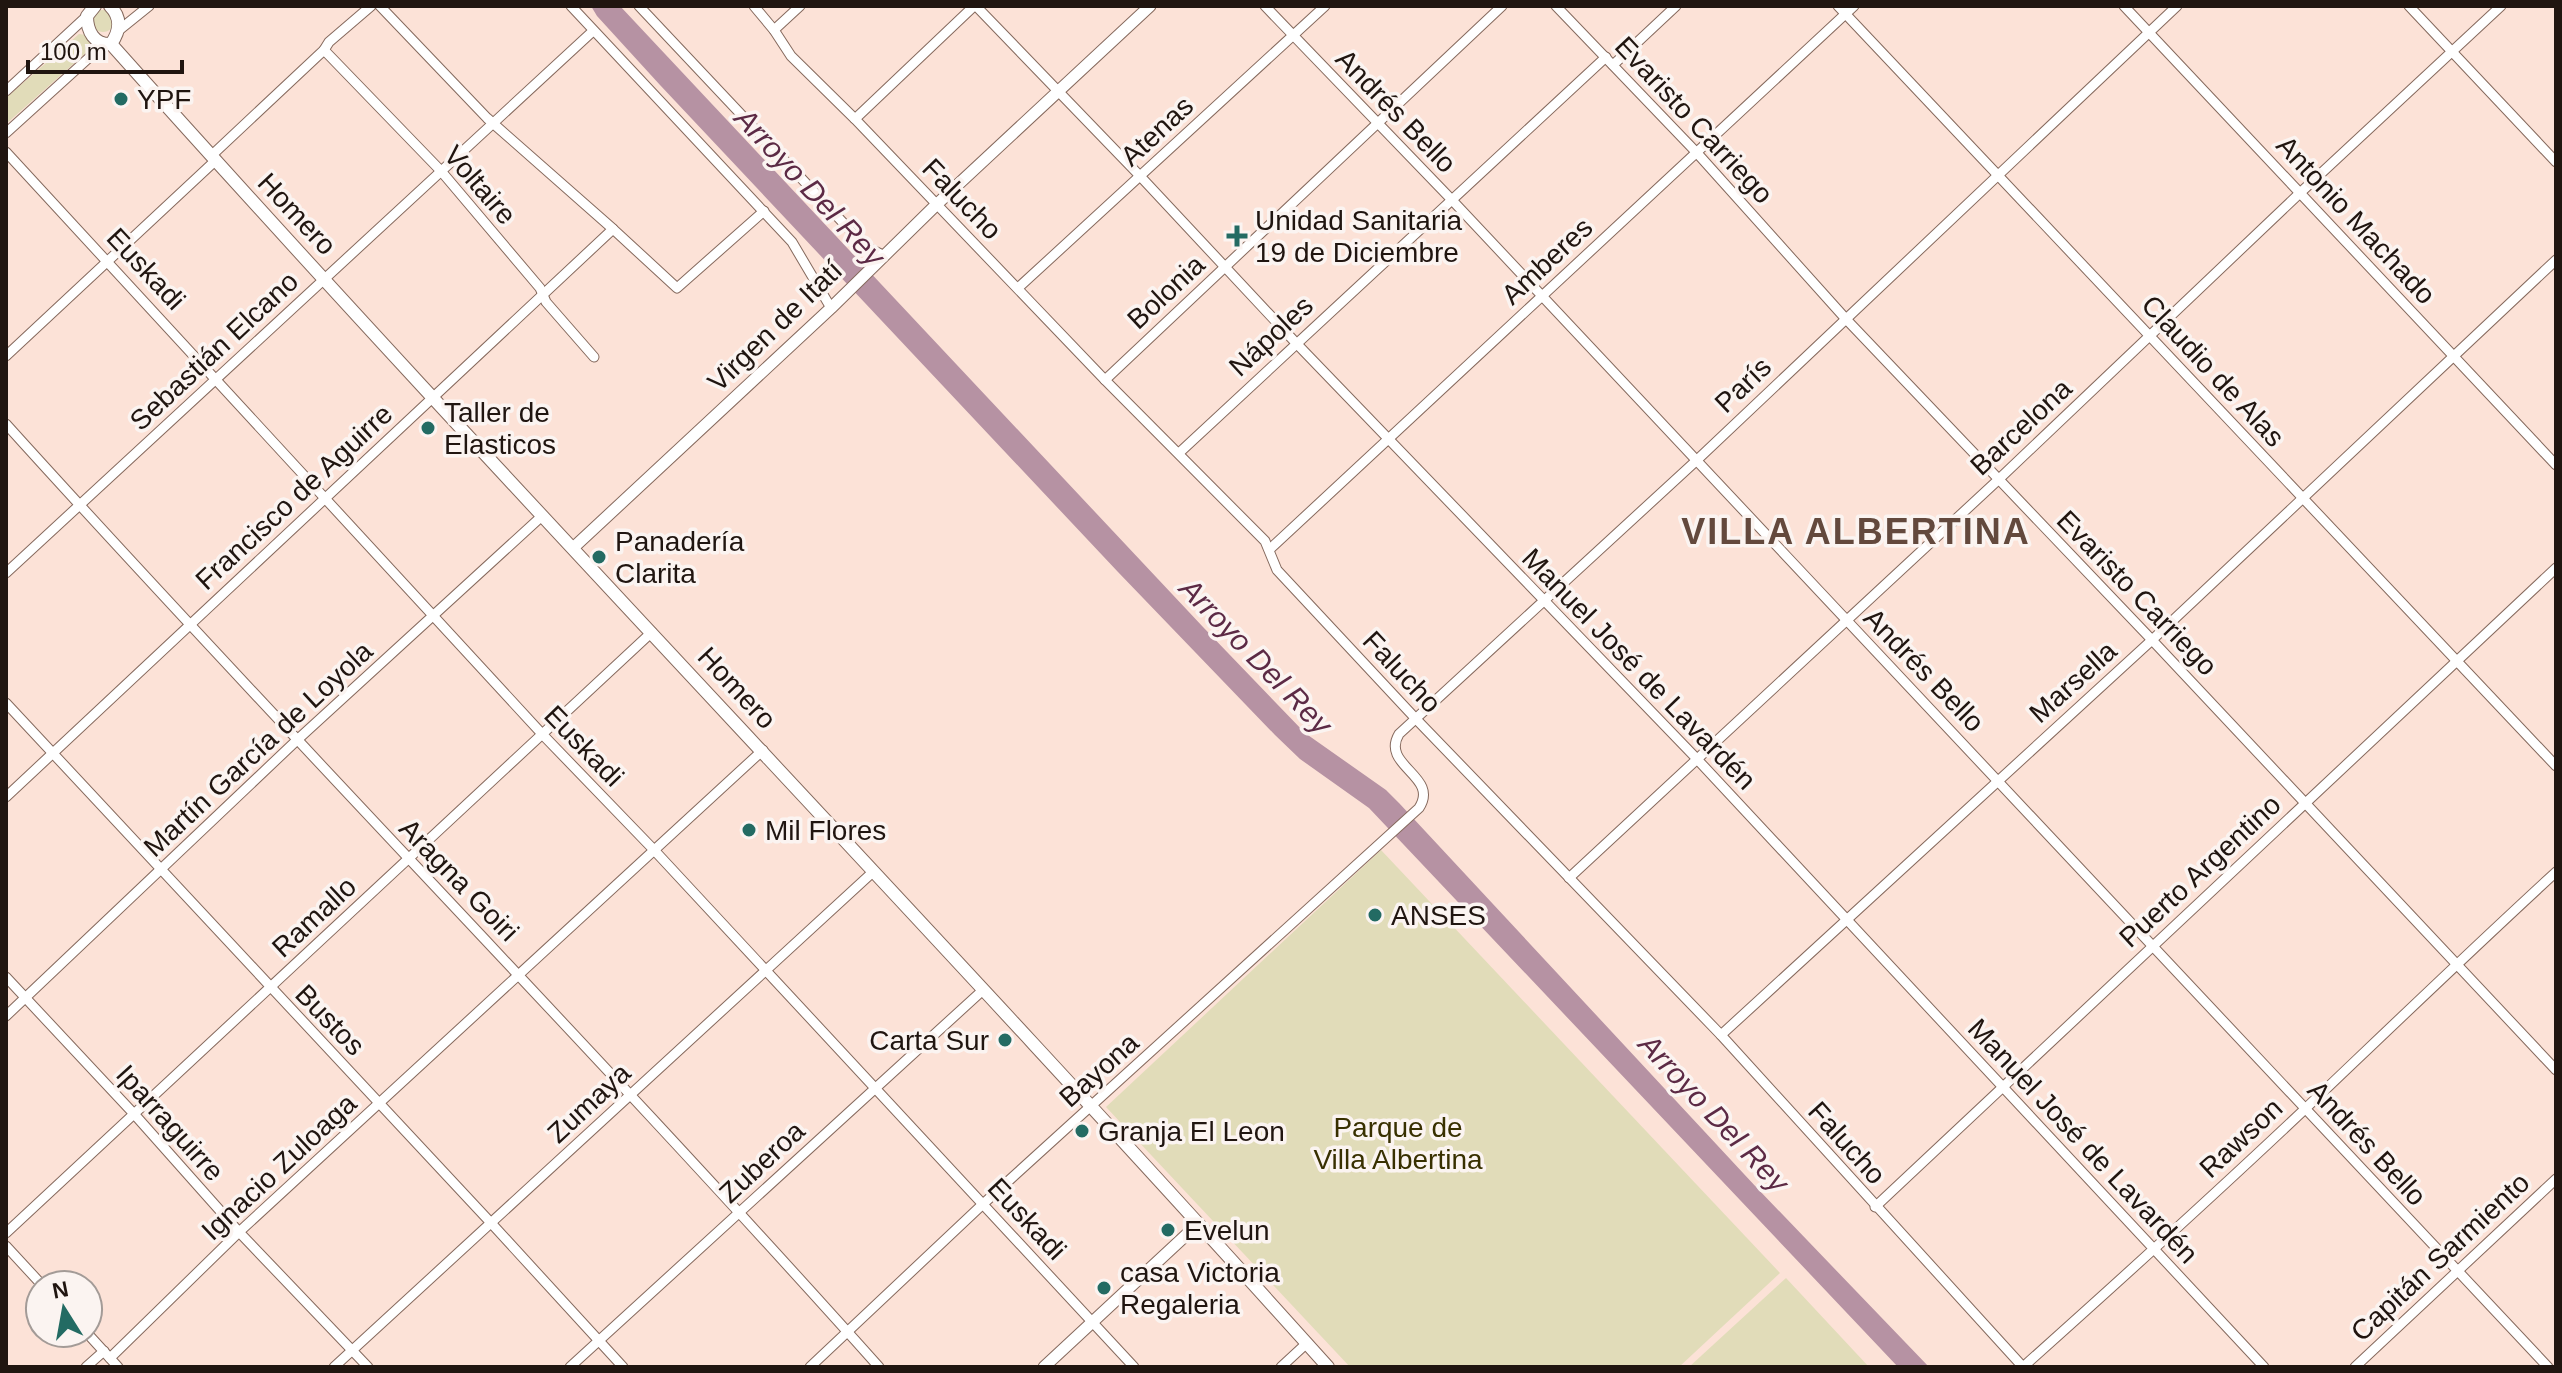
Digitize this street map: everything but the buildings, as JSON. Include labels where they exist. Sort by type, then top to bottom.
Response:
[{"type":"main road","points":[[107,44],[118,31],[117,15],[110,6]]},
{"type":"main road","name":"Homero","points":[[91,11],[90,33],[107,44],[542,516],[763,750],[1328,1367]]},
{"type":"street","points":[[118,31],[149,6]]},
{"type":"street","points":[[6,356],[108,261],[329,42],[371,6]]},
{"type":"street","points":[[380,6],[494,124],[677,288],[764,211]]},
{"type":"street","points":[[571,6],[798,249],[836,304]]},
{"type":"street","points":[[639,6],[879,259]]},
{"type":"street","name":"Falucho","points":[[754,6],[791,56],[1270,549],[1277,570],[1721,1035],[2023,1367]]},
{"type":"street","points":[[774,30],[800,6]]},
{"type":"street","points":[[855,119],[975,6]]},
{"type":"street","name":"Manuel José de Lavardén","points":[[975,6],[1696,758],[2264,1367]]},
{"type":"street","name":"Virgen de Itatí","points":[[573,548],[1150,6]]},
{"type":"street","name":"Andrés Bello","points":[[1265,6],[1451,199],[2548,1367]]},
{"type":"street","name":"Atenas","points":[[1018,288],[1325,6]]},
{"type":"street","name":"Bolonia","points":[[1105,380],[1502,6]]},
{"type":"street","name":"Evaristo Carriego","points":[[1556,6],[1697,153],[1845,318],[2556,1070]]},
{"type":"street","name":"Nápoles","points":[[1179,453],[1451,199],[1676,6]]},
{"type":"street","name":"Antonio Machado","points":[[2124,6],[2556,465]]},
{"type":"street","name":"París","points":[[1419,808],[1425,793],[1397,757],[1395,740],[1399,734],[1697,460],[2177,6]]},
{"type":"street","points":[[2409,6],[2556,162]]},
{"type":"street","name":"Barcelona","points":[[1569,878],[1998,480],[2501,6]]},
{"type":"street","name":"Amberes","points":[[1270,549],[1697,153],[1846,9]]},
{"type":"street","name":"Claudio de Alas","points":[[1846,9],[1997,175],[2556,766]]},
{"type":"street","points":[[6,91],[91,11]]},
{"type":"street","name":"Sebastián Elcano","points":[[6,573],[593,31]]},
{"type":"street","points":[[6,133],[107,44]]},
{"type":"street","name":"Voltaire","points":[[324,50],[441,171],[594,357]]},
{"type":"street","name":"Euskadi","points":[[6,152],[543,735],[654,850],[1134,1367]]},
{"type":"street","name":"Francisco de Aguirre","points":[[6,797],[613,229]]},
{"type":"street","name":"Marsella","points":[[1721,1035],[2152,640],[2556,260]]},
{"type":"street","name":"Aragna Goiri","points":[[6,424],[296,741],[520,976],[879,1367]]},
{"type":"street","name":"Martín García de Loyola","points":[[6,1016],[296,741],[542,516]]},
{"type":"street","name":"Puerto Argentino","points":[[1875,1207],[2556,568]]},
{"type":"street","name":"Ramallo","points":[[6,1233],[652,632]]},
{"type":"street","name":"Bustos","points":[[6,703],[623,1367]]},
{"type":"street","name":"Ignacio Zuloaga","points":[[86,1367],[107,1355],[763,750]]},
{"type":"street","name":"Bayona","points":[[810,1367],[983,1204],[1419,808]]},
{"type":"street","name":"Zumaya","points":[[334,1367],[874,871]]},
{"type":"street","name":"Rawson","points":[[2023,1367],[2305,1109],[2456,963],[2556,872]]},
{"type":"street","name":"Iparraguirre","points":[[6,977],[239,1232],[368,1367]]},
{"type":"street","name":"Zuberoa","points":[[570,1367],[983,990]]},
{"type":"street","name":"Capitán Sarmiento","points":[[2355,1367],[2556,1179]]},
{"type":"street","points":[[1044,1367],[1198,1224]]},
{"type":"street","points":[[6,1246],[27,1269]]},
{"type":"street","points":[[1281,1367],[1307,1343]]},
{"type":"street","points":[[102,1349],[118,1367]]},
{"type":"green space","points":[[103,10],[114,21],[103,32],[92,21]]},
{"type":"green space","points":[[79,34],[86,35],[90,40],[89,50],[6,124],[6,98]]},
{"type":"green space","name":"Parque de Villa Albertina","points":[[1381,850],[1780,1273],[1679,1367],[1350,1367],[1106,1107]]},
{"type":"green space","points":[[1786,1278],[1869,1367],[1689,1367]]},
{"type":"shaded area","points":[[591,6],[620,6],[1203,627],[1305,733],[1386,790],[1399,803],[1757,1188],[1929,1367],[1898,1367],[1369,808],[1300,759],[1275,735],[660,85]]},
{"type":"place","name":"YPF","points":[[121,99]]},
{"type":"place","name":"Unidad Sanitaria 19 de Diciembre","points":[[1237,236]]},
{"type":"place","name":"Taller de Elasticos","points":[[428,428]]},
{"type":"place","name":"Panadería Clarita","points":[[599,557]]},
{"type":"place","name":"Mil Flores","points":[[749,830]]},
{"type":"place","name":"ANSES","points":[[1375,915]]},
{"type":"place","name":"Carta Sur","points":[[1005,1040]]},
{"type":"place","name":"Granja El Leon","points":[[1082,1131]]},
{"type":"place","name":"Evelun","points":[[1168,1230]]},
{"type":"place","name":"casa Victoria Regaleria","points":[[1104,1288]]},
{"type":"district","name":"VILLA ALBERTINA","points":[[1856,531]]},
{"type":"water label","name":"Arroyo Del Rey","points":[[810,187]]},
{"type":"water label","name":"Arroyo Del Rey","points":[[1256,656]]},
{"type":"water label","name":"Arroyo Del Rey","points":[[1714,1113]]}]
